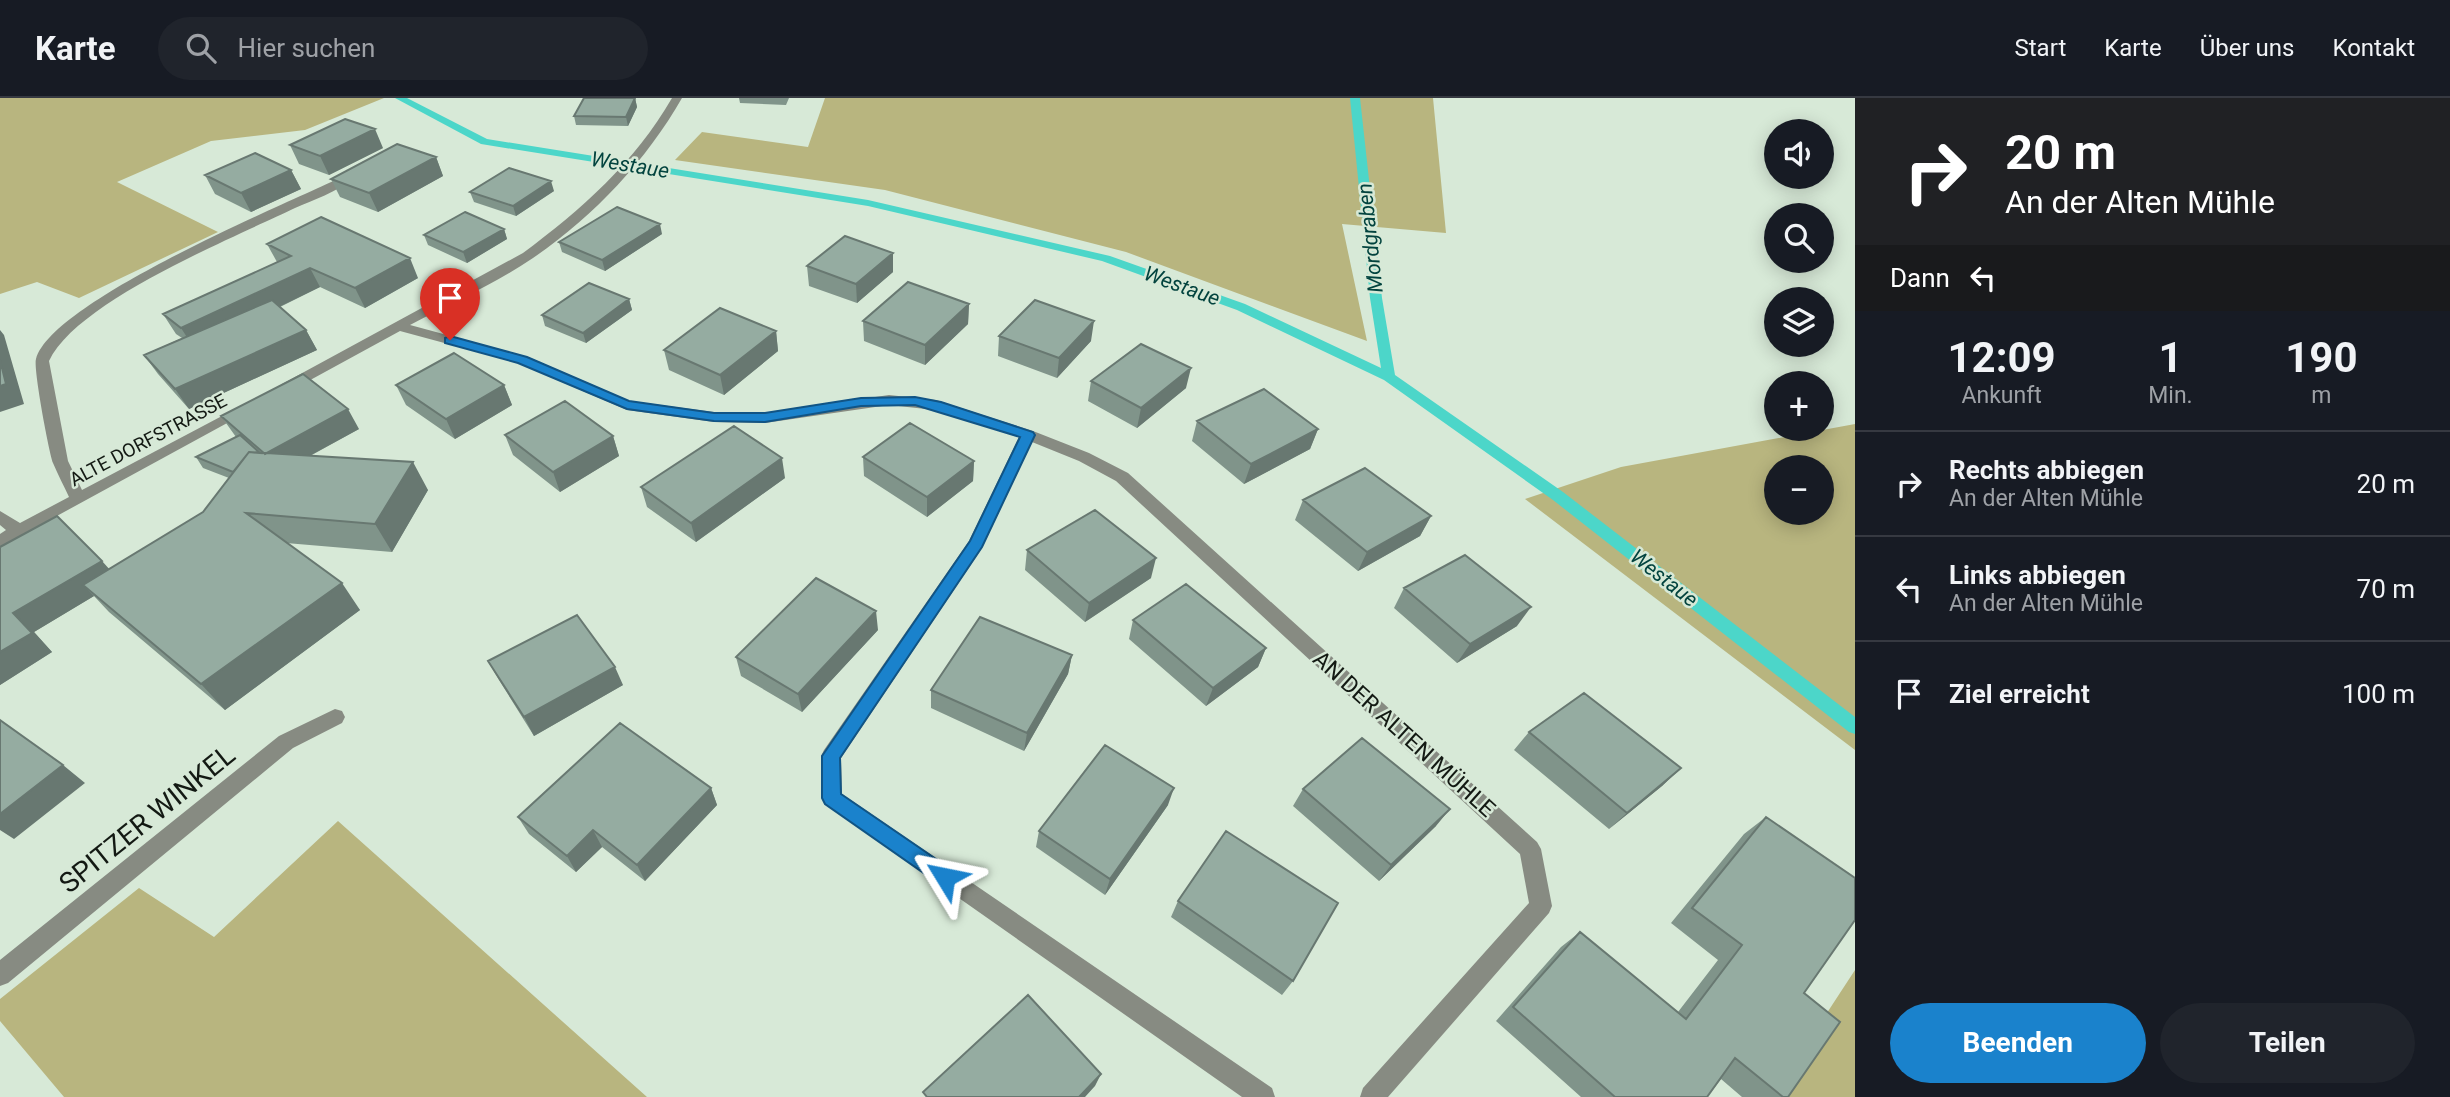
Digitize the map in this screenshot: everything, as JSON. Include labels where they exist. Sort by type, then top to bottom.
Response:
[{"type":"street","name":"ALTE DORFSTRASSE","points":[[0,541],[527,257],[557,235],[616,178],[664,123],[677,98]]},
{"type":"street","points":[[78,499],[60,461],[42,361],[50,344],[90,310],[129,284],[345,179]]},
{"type":"street","name":"AN DER ALTEN MÜHLE","points":[[401,327],[523,360],[627,405],[714,417],[765,418],[861,402],[915,401],[936,405],[1028,435],[1084,457],[1122,477],[1530,849],[1541,906],[1372,1097]]},
{"type":"street","points":[[1028,435],[976,544],[831,756],[832,798],[1263,1097]]},
{"type":"street","points":[[0,517],[19,531]]},
{"type":"street","name":"SPITZER WINKEL","points":[[0,975],[286,742],[335,717]]},
{"type":"shaded area","points":[[0,98],[384,98],[305,130],[211,141],[117,182],[218,232],[79,298],[37,282],[0,294]]},
{"type":"shaded area","points":[[825,98],[1433,98],[1446,233],[1342,224],[1367,341],[1126,252],[885,190],[675,160],[702,132],[808,147]]},
{"type":"shaded area","points":[[1855,424],[1855,750],[1525,499],[1621,467],[1764,441],[1834,441],[1834,428]]},
{"type":"shaded area","points":[[338,821],[647,1097],[64,1097],[0,1021],[0,999],[139,888],[214,937]]},
{"type":"shaded area","points":[[1855,970],[1855,1097],[1772,1097]]},
{"type":"building","points":[[584,98],[635,98],[626,117],[574,116]]},
{"type":"building","points":[[345,119],[375,129],[320,156],[290,145]]},
{"type":"building","points":[[397,144],[436,157],[369,193],[331,179]]},
{"type":"building","points":[[255,153],[291,170],[241,193],[205,175]]},
{"type":"building","points":[[509,168],[551,181],[513,206],[470,192]]},
{"type":"building","points":[[617,207],[660,224],[602,260],[559,242]]},
{"type":"building","points":[[465,212],[504,229],[463,252],[424,235]]},
{"type":"building","points":[[321,217],[410,258],[355,288],[310,268],[181,328],[163,314],[291,256],[267,244]]},
{"type":"building","points":[[845,236],[893,253],[856,284],[807,266]]},
{"type":"building","points":[[908,282],[969,304],[925,345],[863,321]]},
{"type":"building","points":[[589,283],[629,299],[583,333],[542,315]]},
{"type":"building","points":[[272,300],[306,330],[175,389],[144,355]]},
{"type":"building","points":[[1035,300],[1094,321],[1059,358],[999,336]]},
{"type":"building","points":[[720,308],[776,331],[720,375],[664,350]]},
{"type":"building","points":[[1141,344],[1191,368],[1141,408],[1091,381]]},
{"type":"building","points":[[454,353],[504,385],[446,419],[396,385]]},
{"type":"building","points":[[0,360],[6,384],[0,386]]},
{"type":"building","points":[[303,374],[348,409],[265,454],[221,416]]},
{"type":"building","points":[[1264,389],[1318,429],[1251,464],[1197,421]]},
{"type":"building","points":[[565,401],[613,436],[553,472],[505,435]]},
{"type":"building","points":[[910,423],[974,461],[927,497],[863,457]]},
{"type":"building","points":[[734,426],[782,458],[691,523],[641,487]]},
{"type":"building","points":[[240,435],[260,453],[249,452],[233,472],[196,457]]},
{"type":"building","points":[[249,452],[413,462],[375,524],[246,513],[342,583],[201,684],[83,585],[203,512]]},
{"type":"building","points":[[1365,468],[1431,516],[1367,552],[1303,500]]},
{"type":"building","points":[[1095,510],[1156,558],[1089,603],[1027,550]]},
{"type":"building","points":[[57,516],[102,561],[13,613],[32,633],[0,652],[0,547]]},
{"type":"building","points":[[1465,555],[1531,607],[1470,644],[1404,588]]},
{"type":"building","points":[[816,578],[876,611],[798,694],[736,657]]},
{"type":"building","points":[[1186,584],[1266,648],[1213,688],[1133,620]]},
{"type":"building","points":[[577,615],[615,667],[524,717],[488,661]]},
{"type":"building","points":[[980,617],[1072,655],[1027,733],[931,690]]},
{"type":"building","points":[[1584,693],[1681,768],[1627,813],[1529,732]]},
{"type":"building","points":[[0,720],[63,765],[0,814]]},
{"type":"building","points":[[620,723],[711,788],[637,865],[593,830],[567,856],[518,817]]},
{"type":"building","points":[[1362,738],[1450,809],[1391,865],[1303,789]]},
{"type":"building","points":[[1105,745],[1174,788],[1110,879],[1039,831]]},
{"type":"building","points":[[1766,817],[1855,878],[1855,920],[1804,993],[1840,1022],[1788,1097],[1783,1097],[1735,1058],[1707,1097],[1615,1097],[1513,1007],[1580,932],[1686,1019],[1742,945],[1692,908]]},
{"type":"building","points":[[1226,831],[1338,903],[1293,981],[1178,901]]},
{"type":"building","points":[[1028,995],[1101,1074],[1079,1097],[927,1097],[923,1092]]},
{"type":"waterway","name":"Westaue","points":[[400,98],[484,142],[868,203],[1106,258],[1241,307],[1389,377]]},
{"type":"waterway","name":"Mordgraben","points":[[1355,98],[1376,298],[1389,377]]},
{"type":"waterway","name":"Westaue","points":[[1389,377],[1558,496],[1855,727]]},
{"type":"route","points":[[450,340],[523,360],[627,405],[714,417],[765,418],[861,402],[915,401],[936,405],[1028,435],[976,544],[831,756],[832,798],[945,877]]}]
